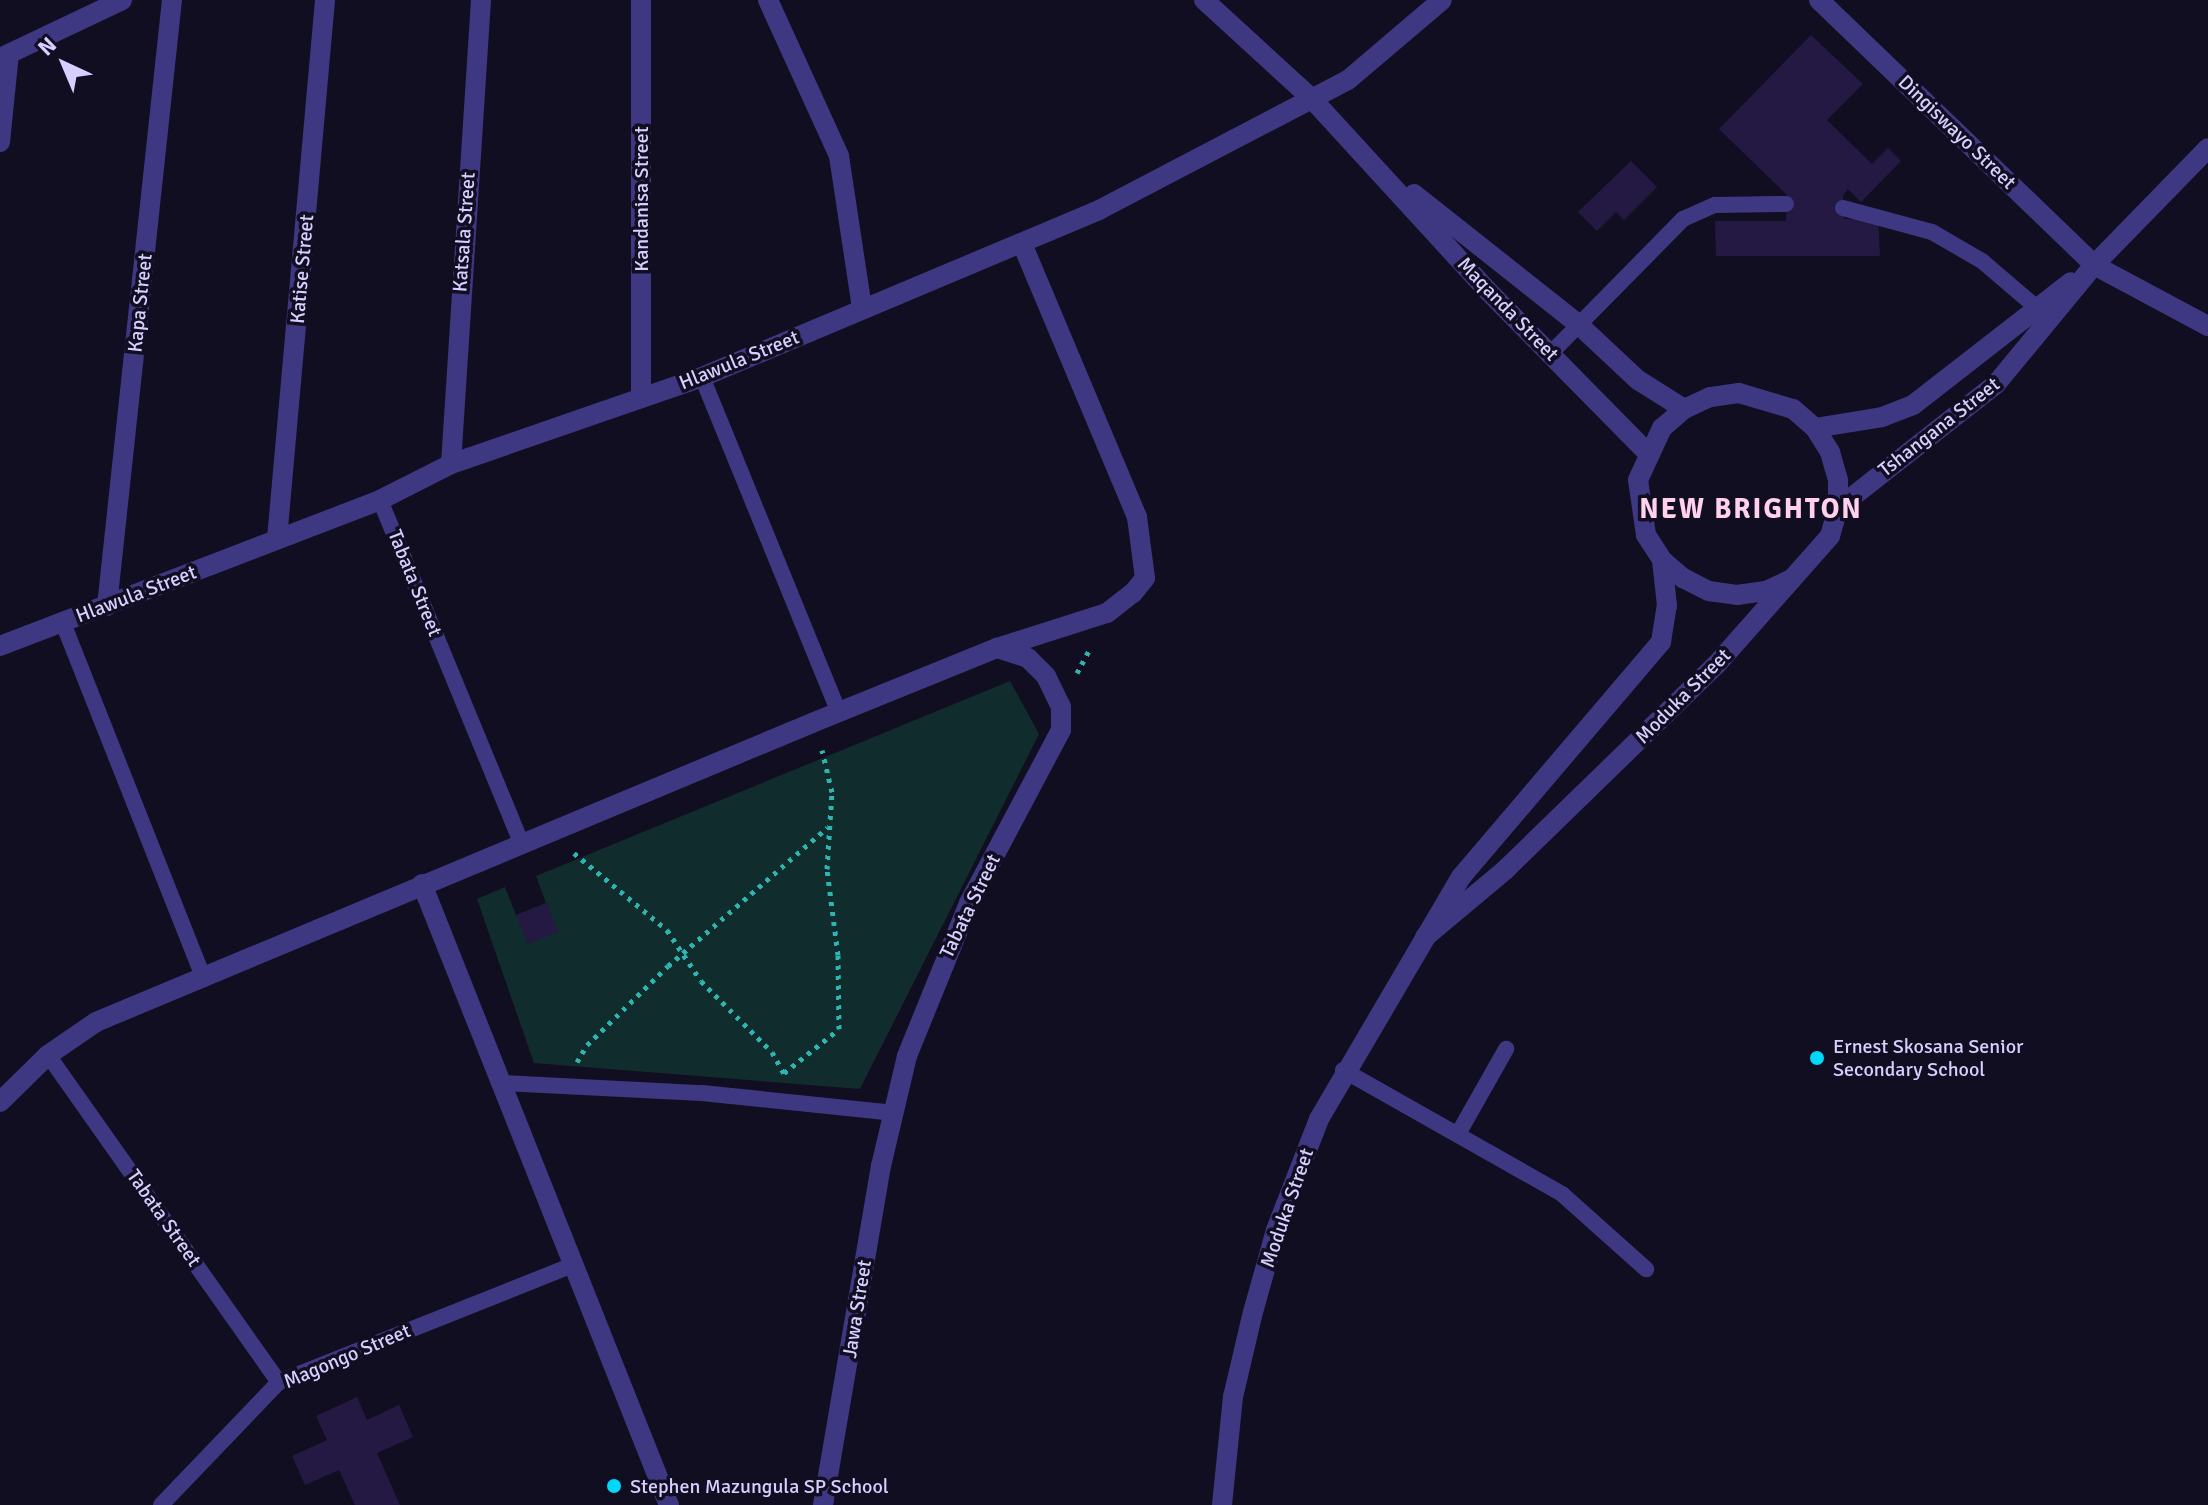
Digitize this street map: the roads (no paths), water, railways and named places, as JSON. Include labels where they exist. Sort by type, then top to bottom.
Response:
[{"type":"street","points":[[0,142],[5,56],[122,0]]},
{"type":"street","name":"Kapa Street","points":[[107,606],[172,0]]},
{"type":"street","name":"Katise Street","points":[[277,539],[325,0]]},
{"type":"street","name":"Katsala Street","points":[[451,464],[481,0]]},
{"type":"street","name":"Kandanisa Street","points":[[641,0],[641,398]]},
{"type":"street","points":[[768,0],[839,156],[862,308]]},
{"type":"street","name":"Maqanda Street","points":[[1204,0],[1313,100],[1550,354],[1647,452]]},
{"type":"street","name":"Hlawula Street","points":[[0,646],[380,500],[451,464],[702,377],[1099,210],[1348,80],[1442,0]]},
{"type":"street","name":"Dingiswayo Street","points":[[1819,0],[2094,265],[2208,326]]},
{"type":"street","name":"Tshangana Street","points":[[1838,508],[1996,384],[2094,265],[2208,148]]},
{"type":"street","name":"Maqanda Street","points":[[1372,162],[1577,323],[1638,380],[1684,409]]},
{"type":"street","points":[[0,1102],[48,1055],[96,1022],[204,979],[422,884],[997,648],[1107,613],[1145,578],[1143,538],[1022,243]]},
{"type":"street","name":"Tshangana Street","points":[[1815,428],[1882,417],[1913,405],[2094,265]]},
{"type":"street","points":[[1739,393],[1793,409],[1815,428],[1830,452],[1838,508],[1830,536],[1792,579],[1766,591],[1737,595],[1696,585],[1662,560],[1646,535],[1639,508],[1638,480],[1647,452],[1662,428],[1684,409],[1710,397],[1739,393]]},
{"type":"street","name":"Moduka Street","points":[[1222,1505],[1233,1397],[1260,1284],[1300,1166],[1343,1070],[1425,937],[1496,833],[1661,642],[1667,606],[1662,560]]},
{"type":"street","name":"Moduka Street","points":[[1425,937],[1568,811],[1716,665],[1792,579]]},
{"type":"street","name":"Tabata Street","points":[[895,1113],[924,1004],[969,903],[1061,730],[1061,707],[1046,676],[1028,658],[997,648]]},
{"type":"street","points":[[422,884],[669,1505]]},
{"type":"street","name":"Jawa Street","points":[[823,1505],[866,1247],[895,1113]]},
{"type":"lane","points":[[1550,354],[1577,323],[1683,219],[1715,205],[1786,204]]},
{"type":"lane","points":[[1843,208],[1932,232],[1982,261],[2037,308]]},
{"type":"lane","points":[[702,377],[839,712]]},
{"type":"lane","name":"Tabata Street","points":[[380,500],[522,844]]},
{"type":"lane","points":[[63,623],[204,979]]},
{"type":"lane","points":[[1458,1134],[1506,1049]]},
{"type":"lane","name":"Tabata Street","points":[[48,1055],[279,1382]]},
{"type":"lane","points":[[1343,1070],[1562,1194],[1646,1269]]},
{"type":"lane","points":[[502,1083],[702,1093],[895,1113]]},
{"type":"lane","name":"Magongo Street","points":[[161,1505],[279,1382],[573,1265]]},
{"type":"place","name":"Ernest Skosana Senior Secondary School","points":[[1817,1058]]},
{"type":"place","name":"Stephen Mazungula SP School","points":[[614,1486]]},
{"type":"district","name":"NEW BRIGHTON","points":[[1751,509]]}]
